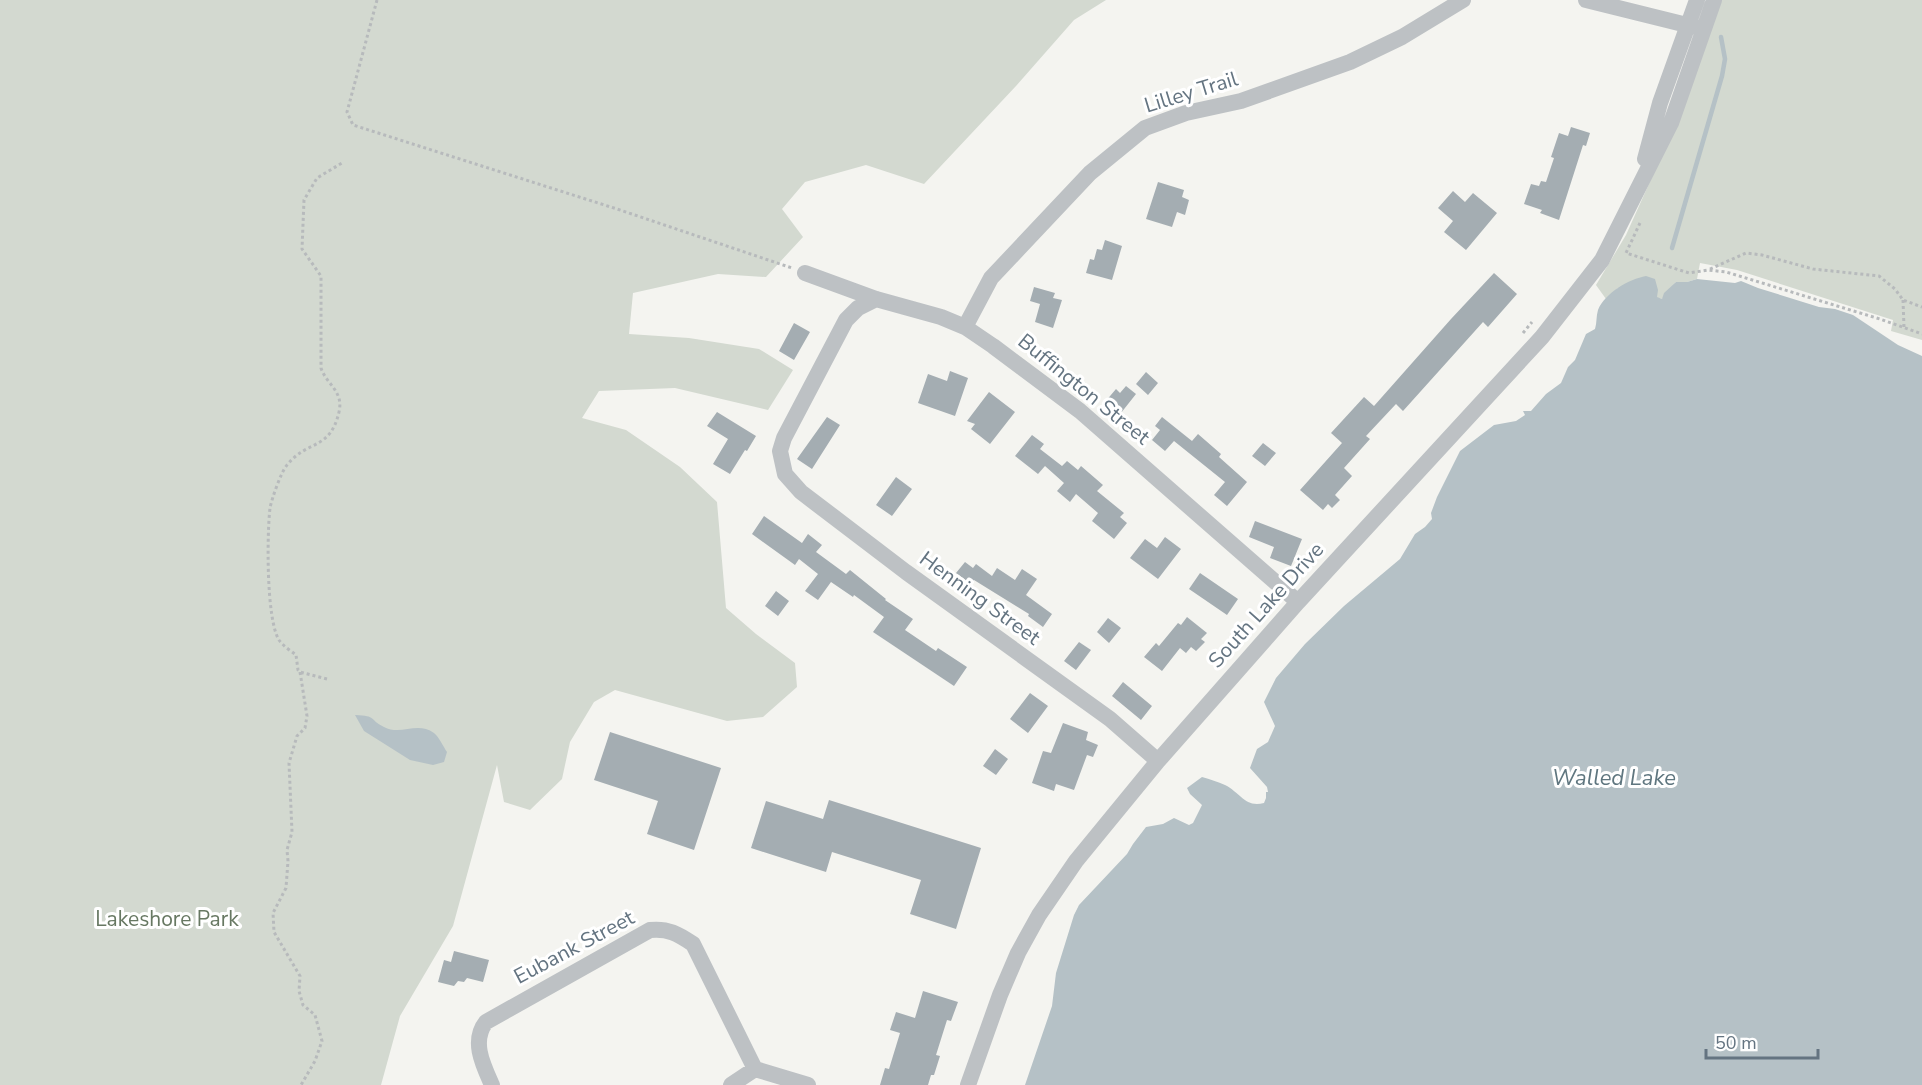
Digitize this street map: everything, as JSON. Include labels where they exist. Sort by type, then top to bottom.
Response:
[{"type":"street","name":"Lilley Trail","points":[[965,327],[991,278],[1005,262],[1090,173],[1145,128],[1186,113],[1241,100],[1350,62],[1402,36],[1463,0]]},
{"type":"street","points":[[1586,0],[1696,27]]},
{"type":"street","name":"South Lake Drive","points":[[1696,27],[1697,0]]},
{"type":"street","name":"South Lake Drive","points":[[968,1085],[1000,995],[1028,934],[1076,861],[1158,761],[1298,602],[1542,336],[1602,260],[1640,183],[1660,103],[1696,27],[1714,0]]},
{"type":"street","name":"Buffington Street","points":[[805,273],[965,327],[1010,357],[1080,411],[1298,602]]},
{"type":"street","name":"Henning Street","points":[[876,298],[858,308],[846,320],[784,438],[780,451],[785,474],[801,492],[916,579],[1110,719],[1158,761]]},
{"type":"street","name":"Eubank Street","points":[[492,1085],[483,1064],[479,1041],[480,1030],[486,1022],[650,930],[663,929],[678,934],[693,944],[755,1069]]},
{"type":"street","points":[[731,1085],[755,1069],[808,1085]]},
{"type":"path","points":[[377,0],[347,112],[353,125],[628,213],[805,273]]},
{"type":"path","points":[[301,1085],[315,1061],[322,1041],[315,1015],[303,1005],[299,991],[300,976],[274,932],[273,913],[286,888],[288,861],[286,850],[292,832],[289,763],[297,736],[305,728],[307,716],[296,655],[279,640],[273,624],[267,550],[271,505],[286,466],[306,448],[326,440],[332,433],[340,410],[336,390],[323,375],[321,368],[321,276],[302,249],[304,200],[316,178],[342,163]]},
{"type":"path","points":[[1643,216],[1626,253],[1689,273],[1708,270],[1746,254],[1762,255],[1814,269],[1879,276],[1904,300],[1922,307]]},
{"type":"path","points":[[1708,270],[1726,272],[1922,334]]},
{"type":"path","points":[[1904,300],[1904,327]]},
{"type":"path","points":[[1520,336],[1533,321]]},
{"type":"path","points":[[300,672],[327,679]]},
{"type":"green space","name":"Lakeshore Park","points":[[0,0],[1106,0],[1074,20],[924,184],[866,165],[805,182],[782,209],[803,237],[766,277],[718,274],[633,293],[629,334],[689,338],[759,349],[793,370],[768,410],[675,388],[599,391],[582,418],[626,430],[680,467],[717,502],[726,608],[795,663],[797,687],[763,717],[727,721],[615,690],[594,702],[570,742],[562,779],[530,810],[504,802],[497,765],[453,926],[400,1016],[381,1085],[0,1085]]},
{"type":"green space","points":[[1718,0],[1922,0],[1922,340],[1891,331],[1893,320],[1737,270],[1700,263],[1697,279],[1676,282],[1662,299],[1618,288],[1606,299],[1596,285],[1626,235],[1674,128]]},
{"type":"water","name":"Walled Lake","points":[[1646,276],[1655,279],[1657,297],[1662,299],[1664,293],[1676,282],[1697,279],[1735,283],[1741,281],[1819,307],[1853,315],[1898,345],[1922,356],[1922,1085],[1025,1085],[1052,1006],[1056,973],[1079,905],[1127,854],[1146,827],[1163,824],[1174,818],[1189,825],[1193,823],[1202,805],[1187,788],[1202,777],[1225,785],[1248,802],[1264,803],[1266,792],[1268,792],[1267,787],[1250,768],[1257,749],[1268,742],[1275,726],[1264,702],[1276,678],[1305,644],[1344,606],[1400,559],[1415,534],[1432,519],[1431,513],[1437,497],[1460,451],[1494,425],[1516,421],[1525,415],[1523,411],[1531,411],[1546,394],[1561,383],[1568,367],[1575,360],[1586,334],[1595,329],[1597,312],[1601,304],[1618,288],[1632,280]]},
{"type":"water","points":[[355,715],[370,717],[390,729],[421,728],[434,733],[447,752],[444,762],[433,765],[410,760],[364,731]]},
{"type":"building","points":[[1571,127],[1590,133],[1586,146],[1583,145],[1559,220],[1540,213],[1542,210],[1524,204],[1531,184],[1539,186],[1541,181],[1546,182],[1559,133],[1568,136]]},
{"type":"building","points":[[1158,182],[1184,190],[1182,197],[1189,200],[1185,215],[1177,212],[1172,227],[1146,219]]},
{"type":"building","points":[[1453,191],[1465,202],[1473,193],[1497,213],[1466,250],[1444,232],[1453,221],[1438,208]]},
{"type":"building","points":[[1105,240],[1122,246],[1112,280],[1086,273],[1090,259],[1094,260],[1097,249],[1102,250]]},
{"type":"building","points":[[1494,273],[1517,294],[1488,327],[1483,322],[1403,411],[1396,404],[1366,436],[1370,439],[1344,468],[1352,476],[1335,495],[1340,500],[1332,508],[1328,504],[1323,510],[1300,490],[1342,443],[1331,433],[1364,397],[1374,406]]},
{"type":"building","points":[[1034,287],[1055,293],[1053,298],[1062,300],[1053,328],[1035,322],[1040,304],[1030,301]]},
{"type":"building","points":[[794,323],[810,332],[794,360],[779,351]]},
{"type":"building","points":[[950,371],[968,378],[955,416],[918,403],[928,374],[947,381]]},
{"type":"building","points":[[1146,372],[1158,383],[1148,395],[1136,384]]},
{"type":"building","points":[[1126,386],[1136,394],[1117,418],[1107,409],[1109,406],[1105,402],[1116,389],[1120,393]]},
{"type":"building","points":[[989,392],[1015,412],[990,444],[971,429],[975,424],[967,421]]},
{"type":"building","points":[[717,412],[756,436],[730,474],[713,464],[728,439],[707,426]]},
{"type":"building","points":[[827,417],[840,425],[812,469],[797,459]]},
{"type":"building","points":[[1162,417],[1192,441],[1198,434],[1221,454],[1219,457],[1247,482],[1227,506],[1214,495],[1225,482],[1174,441],[1165,451],[1152,440],[1160,430],[1155,426]]},
{"type":"building","points":[[1032,435],[1044,444],[1040,449],[1062,466],[1067,461],[1078,470],[1081,466],[1103,485],[1097,491],[1124,513],[1120,517],[1127,523],[1114,539],[1092,521],[1098,513],[1076,494],[1070,502],[1057,491],[1064,483],[1045,466],[1038,474],[1015,456]]},
{"type":"building","points":[[1263,443],[1276,453],[1265,466],[1252,456]]},
{"type":"building","points":[[896,477],[912,489],[892,516],[876,505]]},
{"type":"building","points":[[764,516],[802,543],[808,534],[822,545],[816,552],[846,574],[850,570],[885,600],[913,619],[905,630],[936,651],[938,648],[967,667],[954,686],[873,632],[884,617],[854,595],[853,597],[831,582],[818,600],[805,591],[818,574],[799,559],[795,565],[752,534]]},
{"type":"building","points":[[1255,521],[1302,539],[1291,566],[1270,558],[1274,547],[1249,537]]},
{"type":"building","points":[[1165,537],[1181,549],[1158,579],[1130,558],[1145,539],[1157,548]]},
{"type":"building","points":[[965,562],[973,568],[976,564],[992,576],[997,568],[1015,580],[1022,569],[1037,579],[1026,595],[1052,614],[1043,627],[1028,616],[1029,614],[974,580],[971,584],[956,573]]},
{"type":"building","points":[[1200,573],[1238,599],[1227,615],[1189,589]]},
{"type":"building","points":[[776,591],[789,601],[778,616],[765,606]]},
{"type":"building","points":[[1187,617],[1207,633],[1201,639],[1205,642],[1196,651],[1191,647],[1186,653],[1180,648],[1162,671],[1144,657],[1156,643],[1159,646],[1178,623],[1181,625]]},
{"type":"building","points":[[1108,618],[1121,628],[1109,643],[1097,632]]},
{"type":"building","points":[[1079,642],[1091,650],[1076,670],[1064,661]]},
{"type":"building","points":[[1123,682],[1152,706],[1141,720],[1112,696]]},
{"type":"building","points":[[1030,693],[1048,706],[1028,733],[1010,719]]},
{"type":"building","points":[[1063,723],[1088,732],[1086,740],[1098,745],[1093,757],[1087,755],[1074,790],[1056,784],[1054,791],[1032,783],[1043,751],[1051,753]]},
{"type":"building","points":[[610,732],[721,768],[694,850],[647,834],[658,801],[594,780]]},
{"type":"building","points":[[995,749],[1008,759],[996,775],[983,766]]},
{"type":"building","points":[[829,800],[981,848],[956,929],[910,914],[921,880],[832,852],[826,872],[751,848],[766,801],[823,819]]},
{"type":"building","points":[[454,951],[489,960],[483,982],[467,978],[464,982],[458,981],[454,986],[438,982],[444,960],[451,962]]},
{"type":"building","points":[[923,991],[958,1002],[951,1021],[947,1020],[936,1055],[940,1056],[934,1075],[931,1075],[928,1085],[880,1085],[885,1068],[889,1069],[900,1033],[890,1030],[896,1012],[915,1018]]},
{"type":"waterway","points":[[1672,248],[1722,76],[1725,59],[1721,37]]}]
